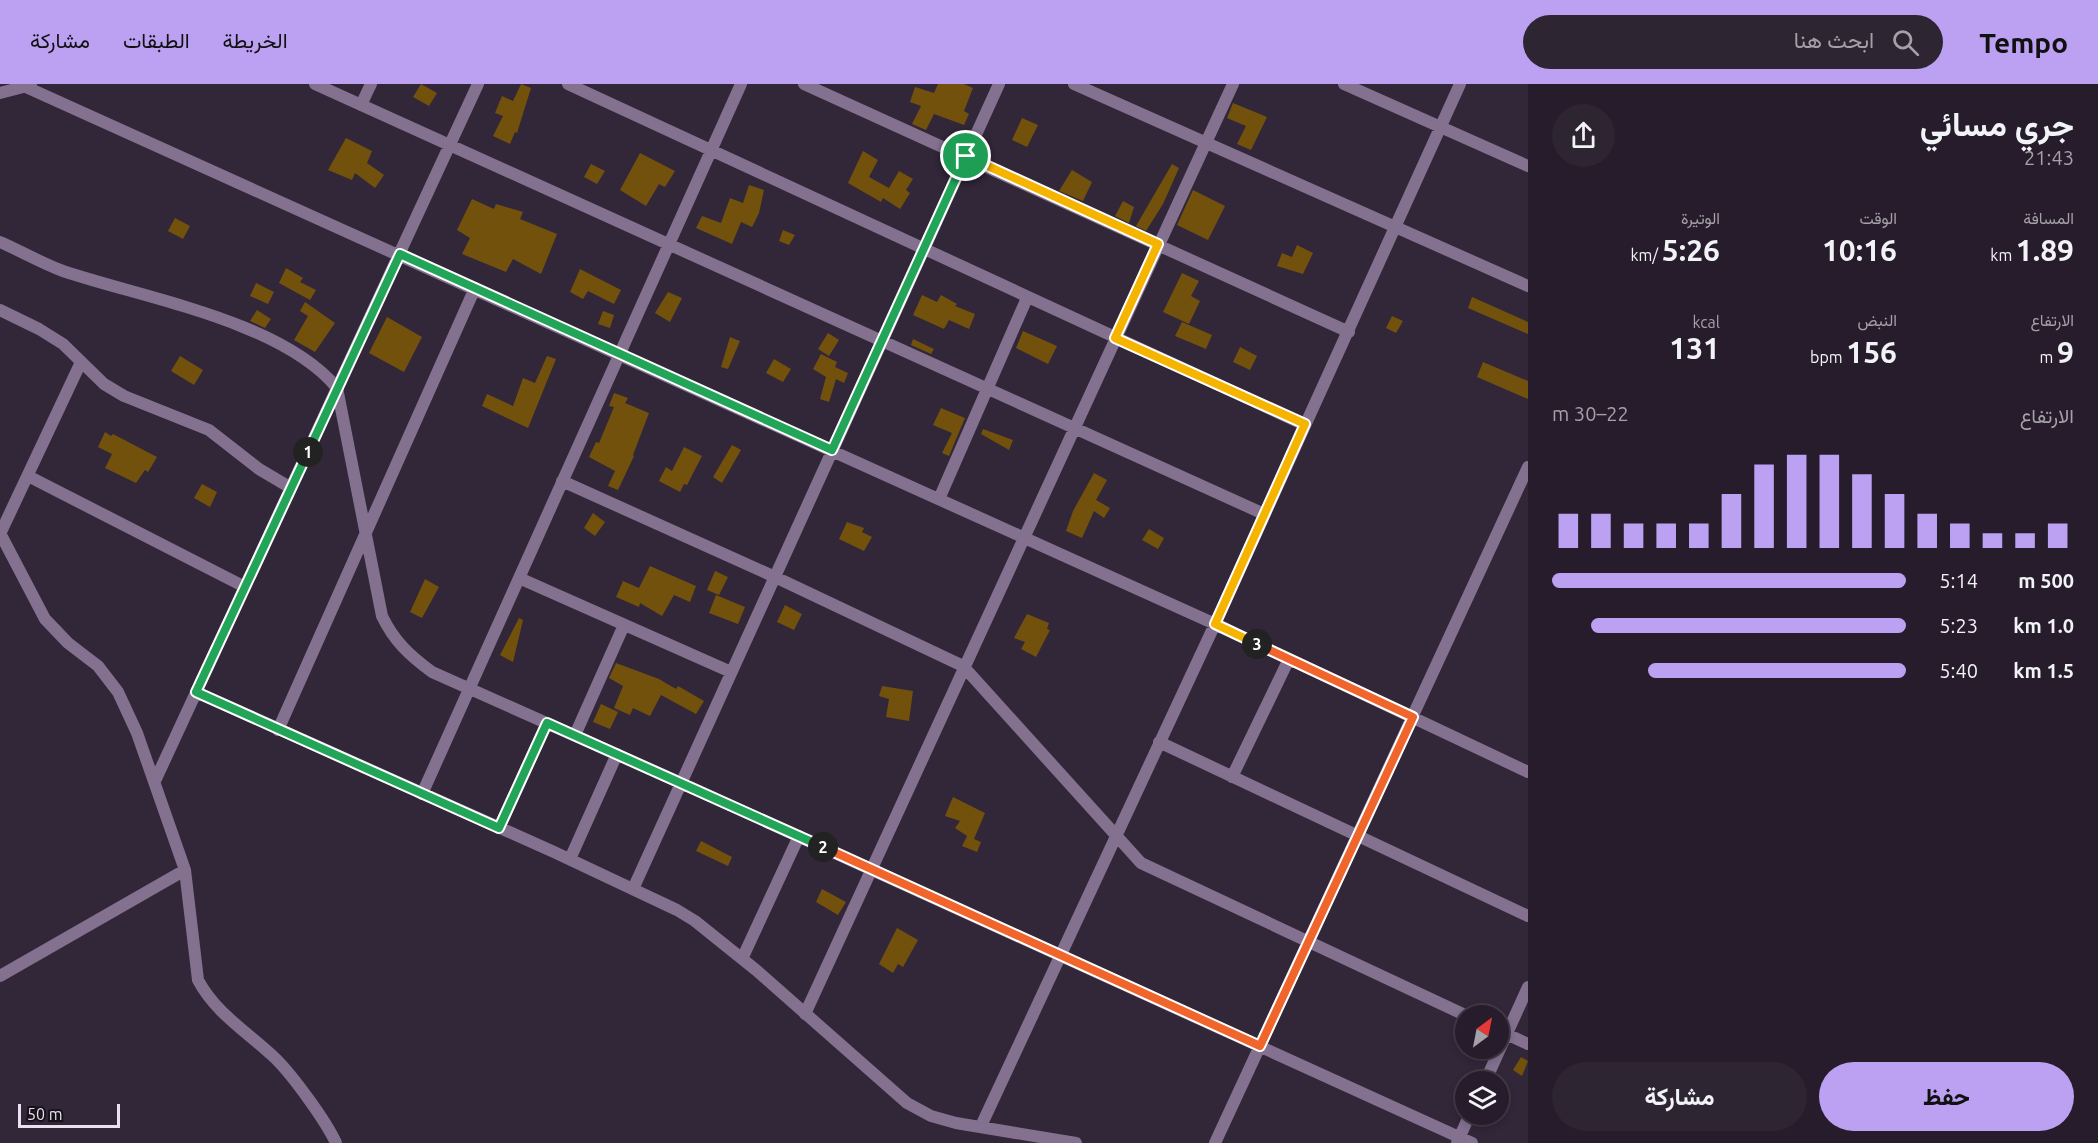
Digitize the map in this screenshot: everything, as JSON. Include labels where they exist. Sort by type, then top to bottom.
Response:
[{"type":"street","points":[[315,84],[1264,514]]},
{"type":"street","points":[[361,105],[371,84]]},
{"type":"street","points":[[155,781],[478,84]]},
{"type":"street","points":[[568,84],[712,149],[1027,298],[1305,424]]},
{"type":"street","points":[[422,794],[741,84]]},
{"type":"street","points":[[804,84],[1349,332]]},
{"type":"street","points":[[633,889],[832,450],[926,249],[999,84]]},
{"type":"street","points":[[1074,84],[1089,87],[1206,143],[1528,286]]},
{"type":"street","points":[[805,1014],[963,666],[1233,84]]},
{"type":"street","points":[[1344,84],[1528,166]]},
{"type":"street","points":[[981,1126],[1215,624],[1460,84]]},
{"type":"street","points":[[0,93],[31,85],[1215,624],[1528,772]]},
{"type":"street","points":[[0,242],[60,270],[192,309],[244,328],[299,355],[326,374],[338,388],[382,616],[393,639],[407,654],[432,672],[1260,1046],[1458,1140],[1472,1143]]},
{"type":"street","points":[[278,730],[475,288]]},
{"type":"street","points":[[939,499],[1027,298]]},
{"type":"street","points":[[0,309],[63,344],[104,384],[124,396],[209,430],[259,469],[291,488]]},
{"type":"street","points":[[81,362],[0,534],[45,619],[68,643],[98,666],[117,692],[155,781],[185,870],[198,980],[206,996],[218,1010],[278,1061],[336,1143]]},
{"type":"street","points":[[1215,1143],[1528,466]]},
{"type":"street","points":[[28,476],[245,587]]},
{"type":"street","points":[[562,481],[775,577],[963,666],[1141,863],[1160,874],[1455,1010]]},
{"type":"street","points":[[519,578],[731,672]]},
{"type":"street","points":[[575,735],[624,625]]},
{"type":"street","points":[[1232,777],[1289,659]]},
{"type":"street","points":[[196,692],[570,859],[695,921],[907,1103],[931,1116],[1076,1143]]},
{"type":"street","points":[[499,828],[547,723]]},
{"type":"street","points":[[1160,742],[1528,916]]},
{"type":"street","points":[[570,859],[617,754]]},
{"type":"street","points":[[742,959],[799,836]]},
{"type":"street","points":[[0,976],[185,870]]},
{"type":"street","points":[[1509,1021],[1528,987]]},
{"type":"street","points":[[1509,1035],[1528,1044]]},
{"type":"street","points":[[1458,1140],[1465,1125]]},
{"type":"building","points":[[421,84],[437,93],[429,106],[413,97]]},
{"type":"building","points":[[521,84],[531,88],[517,133],[515,132],[510,144],[493,136],[503,116],[495,113],[502,96],[513,101]]},
{"type":"building","points":[[938,84],[964,84],[973,88],[964,111],[969,114],[964,125],[934,114],[926,130],[912,124],[921,106],[910,102],[915,87],[934,93]]},
{"type":"building","points":[[1233,103],[1267,117],[1251,150],[1237,144],[1246,126],[1227,118]]},
{"type":"building","points":[[1022,118],[1038,125],[1027,147],[1012,140]]},
{"type":"building","points":[[346,138],[372,151],[367,163],[384,175],[375,188],[355,173],[352,180],[328,170]]},
{"type":"building","points":[[863,151],[878,160],[869,177],[889,188],[899,171],[913,179],[906,190],[910,193],[900,209],[883,198],[881,202],[848,183]]},
{"type":"building","points":[[640,153],[675,171],[665,187],[659,184],[646,206],[620,190]]},
{"type":"building","points":[[591,164],[605,171],[597,184],[584,177]]},
{"type":"building","points":[[1172,164],[1179,168],[1163,204],[1146,231],[1136,226]]},
{"type":"building","points":[[1072,170],[1092,182],[1083,201],[1059,191]]},
{"type":"building","points":[[749,185],[764,190],[759,213],[752,227],[741,222],[732,244],[696,228],[702,216],[721,223],[730,198],[743,203]]},
{"type":"building","points":[[1193,190],[1225,206],[1208,240],[1177,225]]},
{"type":"building","points":[[472,199],[494,209],[496,204],[523,212],[520,219],[557,234],[541,274],[513,259],[506,272],[462,254],[470,238],[457,230]]},
{"type":"building","points":[[1123,201],[1134,207],[1129,223],[1115,216]]},
{"type":"building","points":[[175,218],[190,226],[183,239],[168,231]]},
{"type":"building","points":[[783,230],[795,235],[789,245],[779,241]]},
{"type":"building","points":[[1297,245],[1313,253],[1303,274],[1277,266],[1282,253],[1292,257]]},
{"type":"building","points":[[286,268],[303,278],[300,282],[316,290],[310,300],[279,283]]},
{"type":"building","points":[[580,269],[621,290],[614,304],[588,291],[583,299],[570,292]]},
{"type":"building","points":[[1182,273],[1199,281],[1191,296],[1200,301],[1189,324],[1163,312]]},
{"type":"building","points":[[256,283],[274,292],[268,304],[250,296]]},
{"type":"building","points":[[668,292],[682,298],[670,322],[655,313]]},
{"type":"building","points":[[922,295],[937,302],[941,295],[957,304],[955,306],[975,314],[969,329],[949,320],[944,329],[913,315]]},
{"type":"building","points":[[1472,297],[1528,322],[1528,334],[1468,308]]},
{"type":"building","points":[[305,302],[335,323],[315,352],[294,340],[308,316],[300,311]]},
{"type":"building","points":[[257,310],[271,319],[265,328],[250,321]]},
{"type":"building","points":[[603,311],[614,315],[610,328],[598,324]]},
{"type":"building","points":[[1392,316],[1403,321],[1396,333],[1386,328]]},
{"type":"building","points":[[387,317],[422,337],[404,372],[369,353]]},
{"type":"building","points":[[1182,322],[1212,335],[1206,349],[1175,336]]},
{"type":"building","points":[[1023,331],[1057,346],[1048,364],[1016,348]]},
{"type":"building","points":[[828,333],[839,340],[829,356],[818,349]]},
{"type":"building","points":[[730,337],[740,341],[728,369],[721,367]]},
{"type":"building","points":[[913,339],[934,349],[931,354],[911,345]]},
{"type":"building","points":[[1240,347],[1257,356],[1250,370],[1233,362]]},
{"type":"building","points":[[821,354],[837,362],[835,367],[848,373],[844,383],[836,379],[829,402],[820,399],[826,377],[813,369]]},
{"type":"building","points":[[180,356],[203,370],[194,385],[171,371]]},
{"type":"building","points":[[547,356],[556,359],[528,428],[482,406],[487,394],[513,406],[523,378],[535,383]]},
{"type":"building","points":[[774,359],[791,369],[783,382],[766,373]]},
{"type":"building","points":[[1483,362],[1528,381],[1528,399],[1477,377]]},
{"type":"building","points":[[614,393],[628,398],[625,403],[649,413],[634,456],[618,490],[608,486],[615,471],[589,457],[596,442],[599,443],[614,407],[609,406]]},
{"type":"building","points":[[941,408],[965,418],[949,456],[942,453],[952,433],[933,425]]},
{"type":"building","points":[[983,429],[1013,440],[1009,450],[981,434]]},
{"type":"building","points":[[105,432],[157,457],[148,472],[145,470],[136,483],[105,468],[112,454],[98,447]]},
{"type":"building","points":[[732,445],[741,450],[722,483],[713,477]]},
{"type":"building","points":[[684,447],[702,456],[687,485],[684,484],[680,492],[659,481],[666,467],[672,471]]},
{"type":"building","points":[[1094,473],[1107,480],[1096,500],[1110,508],[1104,518],[1094,511],[1082,538],[1066,531],[1073,511]]},
{"type":"building","points":[[202,484],[217,492],[210,507],[194,498]]},
{"type":"building","points":[[593,513],[605,522],[595,536],[584,528]]},
{"type":"building","points":[[847,522],[864,528],[862,532],[872,537],[864,551],[839,539]]},
{"type":"building","points":[[1149,529],[1164,538],[1158,549],[1142,540]]},
{"type":"building","points":[[650,566],[696,586],[690,602],[674,595],[662,616],[640,603],[639,607],[616,597],[623,581],[639,588]]},
{"type":"building","points":[[715,571],[728,577],[719,595],[707,590]]},
{"type":"building","points":[[425,579],[439,587],[422,618],[410,612]]},
{"type":"building","points":[[716,595],[745,607],[738,624],[709,613]]},
{"type":"building","points":[[785,605],[802,614],[794,630],[777,622]]},
{"type":"building","points":[[1027,614],[1049,623],[1047,629],[1050,630],[1036,657],[1021,649],[1025,642],[1014,638]]},
{"type":"building","points":[[519,618],[523,620],[513,662],[500,655]]},
{"type":"building","points":[[616,663],[659,679],[676,689],[678,686],[704,701],[696,714],[661,695],[650,716],[633,708],[630,715],[614,708],[623,686],[609,678]]},
{"type":"building","points":[[882,686],[913,691],[909,721],[886,717],[889,699],[879,696]]},
{"type":"building","points":[[601,704],[618,712],[610,729],[593,722]]},
{"type":"building","points":[[953,797],[985,813],[974,839],[981,842],[977,852],[962,846],[967,836],[955,828],[960,821],[945,816]]},
{"type":"building","points":[[701,841],[732,857],[728,866],[696,851]]},
{"type":"building","points":[[822,889],[846,902],[838,915],[816,902]]},
{"type":"building","points":[[897,928],[918,940],[903,967],[898,964],[893,973],[879,964]]},
{"type":"building","points":[[1521,1057],[1528,1061],[1522,1076],[1513,1070]]},
{"type":"route","points":[[966,156],[1158,244],[1115,338],[1305,424],[1215,624],[1413,717],[1260,1046],[547,723],[499,828],[302,742],[196,692],[400,254],[832,450],[926,249],[966,156]]}]
